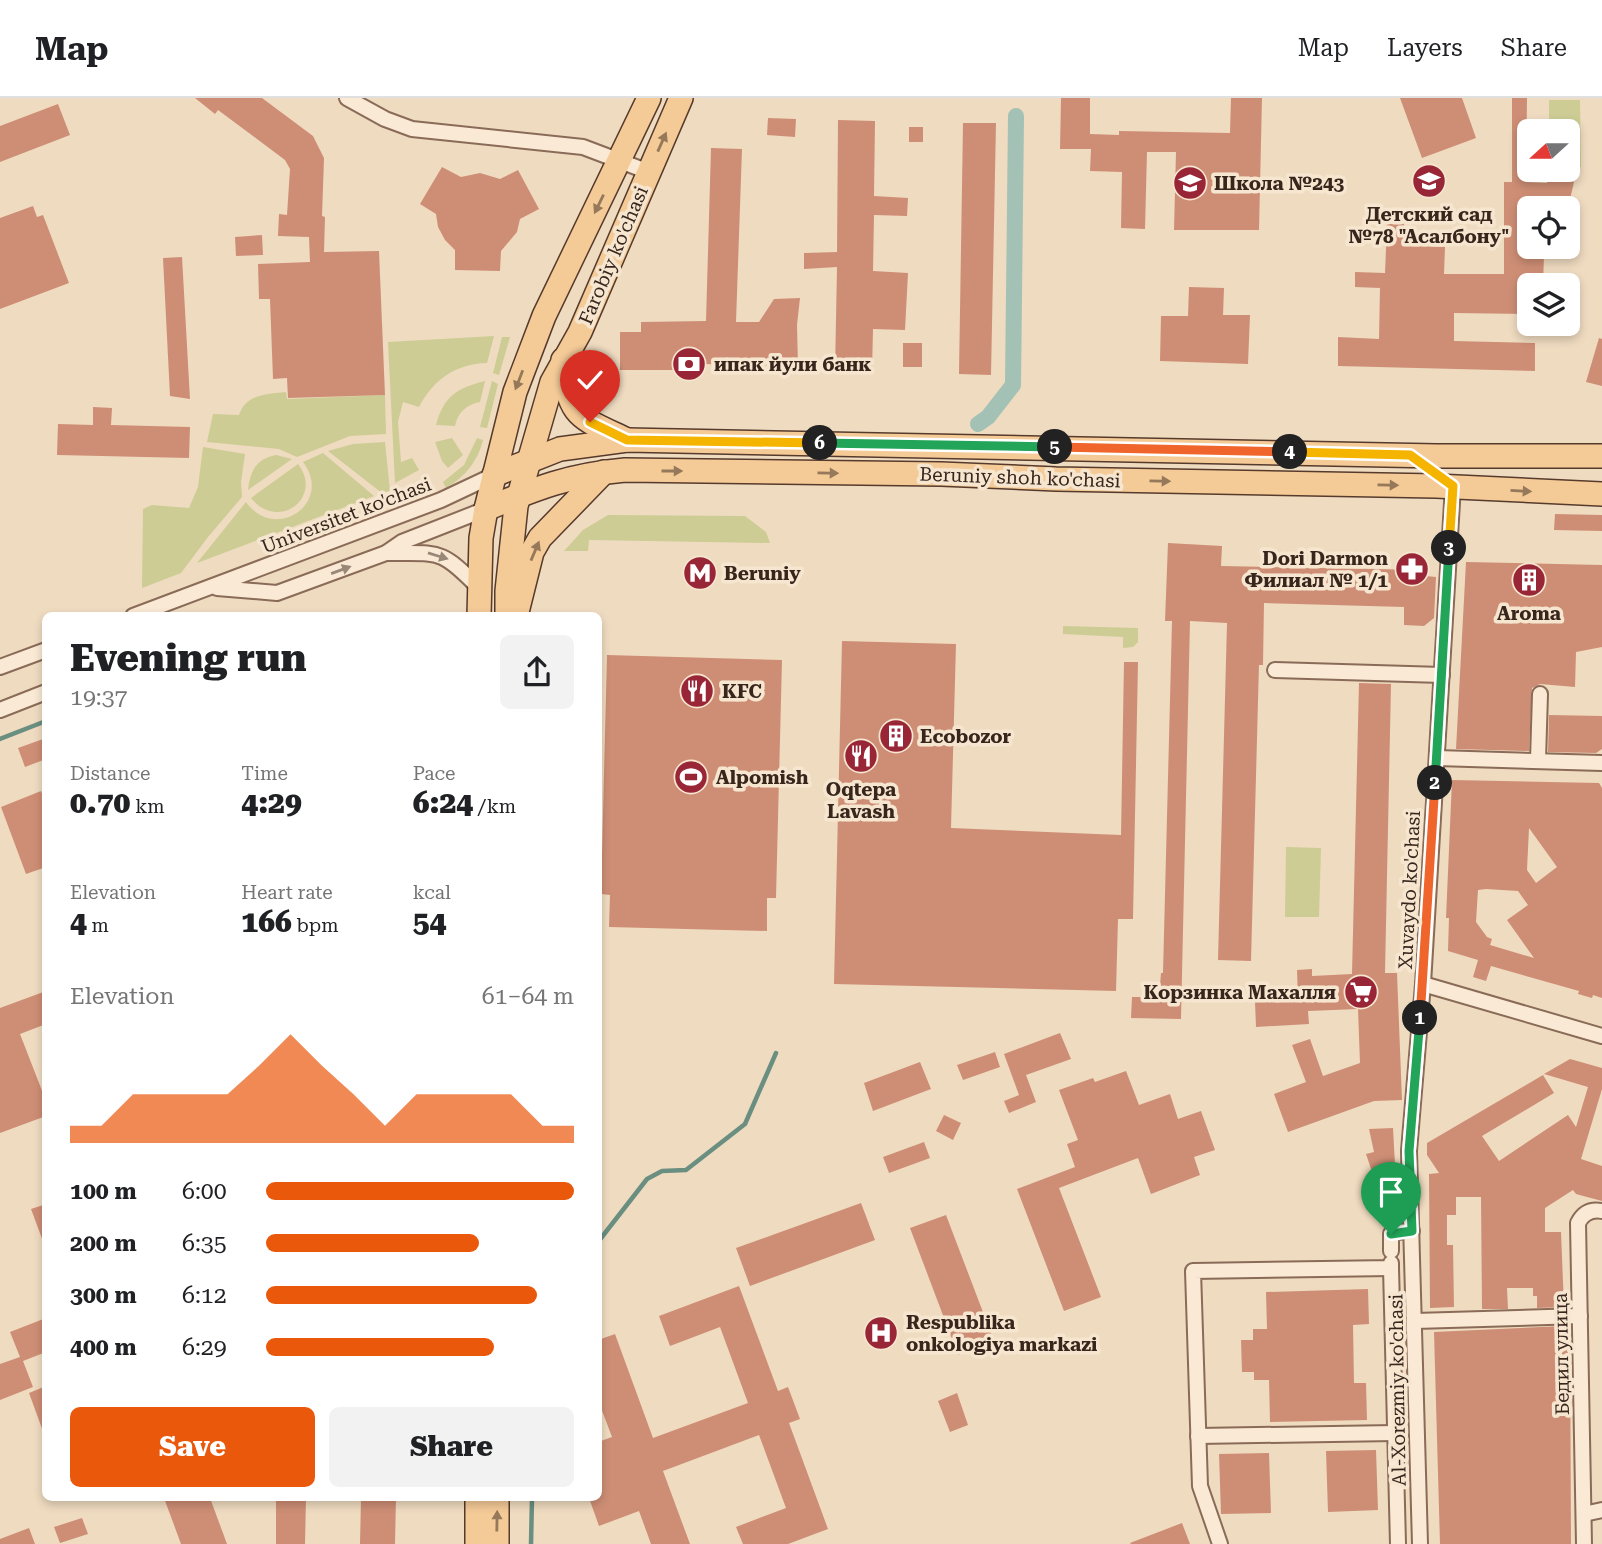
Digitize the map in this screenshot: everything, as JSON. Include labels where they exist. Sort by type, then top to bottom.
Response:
[{"type":"main road","name":"Farobiy ko'chasi","points":[[479,612],[478,587],[485,509],[515,392],[544,316],[649,98]]},
{"type":"main road","name":"Farobiy ko'chasi","points":[[508,612],[512,533],[519,496],[552,382],[580,332],[681,98]]},
{"type":"main road","points":[[563,360],[568,397],[573,408],[590,422],[627,440]]},
{"type":"main road","name":"Beruniy shoh ko'chasi","points":[[494,475],[560,449],[627,440],[1410,455],[1602,456]]},
{"type":"main road","points":[[1410,455],[1453,486],[1505,456]]},
{"type":"main road","name":"Beruniy shoh ko'chasi","points":[[485,509],[561,480],[625,470],[941,474],[1056,479],[1453,486],[1602,494]]},
{"type":"main road","points":[[517,612],[532,552],[540,538],[604,472]]},
{"type":"main road","points":[[494,475],[519,496]]},
{"type":"main road","points":[[477,1501],[477,1544]]},
{"type":"main road","points":[[497,1501],[497,1544]]},
{"type":"street","points":[[347,98],[385,119],[412,129],[583,147],[649,172]]},
{"type":"street","name":"Universitet ko'chasi","points":[[144,612],[441,500],[494,475]]},
{"type":"street","name":"Xuvaydo ko'chasi","points":[[1453,486],[1423,984],[1602,1036]]},
{"type":"street","name":"Universitet ko'chasi","points":[[211,588],[277,593],[386,553],[402,542],[485,509]]},
{"type":"street","points":[[386,553],[442,555],[459,567],[478,587]]},
{"type":"street","points":[[0,667],[42,651]]},
{"type":"street","points":[[1275,670],[1442,675]]},
{"type":"street","points":[[0,710],[42,694]]},
{"type":"street","points":[[1538,760],[1540,694]]},
{"type":"street","points":[[1437,758],[1602,763]]},
{"type":"street","name":"Al-Xorezmiy ko'chasi","points":[[1420,1544],[1409,1151],[1423,984]]},
{"type":"street","name":"Бедил улица","points":[[1584,1544],[1578,1223],[1587,1212],[1602,1211]]},
{"type":"street","points":[[1398,1544],[1391,1234],[1412,1231]]},
{"type":"street","points":[[1220,1544],[1200,1486],[1193,1271],[1391,1260]]},
{"type":"street","points":[[1415,1321],[1580,1316]]},
{"type":"street","points":[[1198,1436],[1395,1433]]},
{"type":"street","points":[[1584,1514],[1602,1510]]},
{"type":"shaded area","points":[[1549,100],[1580,100],[1581,167],[1580,119],[1549,119]]},
{"type":"shaded area","points":[[494,336],[487,363],[465,366],[446,375],[431,389],[419,407],[403,402],[398,422],[401,462],[412,458],[419,470],[395,483],[388,342]]},
{"type":"shaded area","points":[[502,337],[510,337],[499,375],[493,373]]},
{"type":"shaded area","points":[[485,381],[480,402],[463,410],[455,426],[436,425],[443,407],[453,395],[459,390]]},
{"type":"shaded area","points":[[492,381],[498,384],[487,428],[480,427]]},
{"type":"shaded area","points":[[286,392],[287,399],[385,395],[386,434],[350,436],[297,457],[279,449],[207,442],[213,414],[239,415],[252,399]]},
{"type":"shaded area","points":[[452,438],[463,455],[448,468],[442,461],[435,442]]},
{"type":"shaded area","points":[[477,438],[483,440],[474,462],[465,474],[446,488],[443,482],[464,465]]},
{"type":"shaded area","points":[[385,442],[390,491],[382,493],[328,451],[353,444]]},
{"type":"shaded area","points":[[203,447],[245,454],[242,497],[181,573],[142,588],[143,509],[152,505],[189,508],[198,487]]},
{"type":"shaded area","points":[[323,453],[374,496],[197,563],[246,502],[258,514],[272,519],[297,513],[306,503],[311,491],[311,477],[303,462]]},
{"type":"shaded area","points":[[276,455],[292,459],[248,490],[255,467],[263,459]]},
{"type":"shaded area","points":[[298,464],[305,477],[305,488],[302,499],[294,506],[285,511],[273,512],[262,508],[251,498]]},
{"type":"shaded area","points":[[608,515],[745,516],[766,532],[770,543],[589,540],[588,551],[564,551],[583,530]]},
{"type":"shaded area","points":[[1063,626],[1138,628],[1138,642],[1133,647],[1123,648],[1123,637],[1063,634]]},
{"type":"shaded area","points":[[1286,847],[1321,848],[1319,917],[1285,917]]},
{"type":"building","points":[[195,98],[262,98],[313,136],[324,158],[324,252],[379,251],[385,395],[288,398],[287,378],[273,379],[270,299],[259,299],[258,264],[310,262],[309,237],[278,236],[279,214],[287,215],[290,169],[285,160],[218,110],[215,114]]},
{"type":"building","points":[[1061,98],[1090,98],[1090,134],[1119,135],[1119,131],[1230,133],[1231,98],[1262,98],[1259,230],[1174,230],[1176,152],[1147,152],[1145,229],[1121,228],[1122,172],[1090,171],[1091,149],[1060,149]]},
{"type":"building","points":[[1400,98],[1462,98],[1476,138],[1422,158]]},
{"type":"building","points":[[1512,98],[1527,98],[1527,119],[1517,119],[1517,182],[1574,182],[1571,196],[1517,196],[1517,259],[1544,259],[1543,273],[1517,273],[1517,314],[1454,313],[1454,341],[1535,343],[1535,371],[1338,366],[1338,337],[1379,339],[1380,288],[1355,287],[1355,272],[1385,273],[1387,224],[1404,224],[1403,246],[1445,247],[1444,274],[1504,274],[1504,182],[1512,182]]},
{"type":"building","points":[[58,104],[70,135],[0,162],[0,126]]},
{"type":"building","points":[[768,118],[796,119],[795,137],[767,135]]},
{"type":"building","points":[[838,120],[875,121],[874,196],[908,198],[907,216],[874,215],[873,271],[908,273],[905,330],[873,329],[872,372],[835,371],[837,267],[804,269],[804,253],[837,252]]},
{"type":"building","points":[[963,123],[996,123],[991,375],[959,374]]},
{"type":"building","points":[[909,127],[923,127],[923,142],[909,142]]},
{"type":"building","points":[[711,148],[742,149],[736,322],[759,322],[774,299],[800,298],[797,325],[798,366],[703,364],[703,370],[620,370],[620,332],[641,332],[641,322],[706,321]]},
{"type":"building","points":[[442,167],[461,177],[480,173],[500,179],[518,170],[539,209],[520,219],[517,232],[501,251],[500,271],[455,270],[455,250],[438,227],[436,214],[420,204]]},
{"type":"building","points":[[33,206],[37,217],[43,215],[69,283],[0,309],[0,218]]},
{"type":"building","points":[[262,235],[263,255],[236,256],[235,237]]},
{"type":"building","points":[[182,257],[190,399],[170,396],[163,258]]},
{"type":"building","points":[[1189,287],[1224,288],[1223,315],[1250,315],[1248,364],[1160,361],[1161,316],[1188,316]]},
{"type":"building","points":[[1599,338],[1602,339],[1602,386],[1586,382]]},
{"type":"building","points":[[903,343],[922,343],[922,367],[903,367]]},
{"type":"building","points":[[93,407],[112,408],[111,425],[190,427],[189,458],[57,455],[58,424],[93,425]]},
{"type":"building","points":[[1555,514],[1602,515],[1602,531],[1554,530]]},
{"type":"building","points":[[1168,543],[1222,546],[1221,566],[1426,570],[1426,576],[1436,577],[1434,618],[1424,626],[1404,625],[1404,607],[1264,603],[1263,665],[1259,665],[1251,961],[1218,960],[1227,623],[1190,621],[1181,1019],[1131,1018],[1132,997],[1147,997],[1160,985],[1163,973],[1172,621],[1165,621]]},
{"type":"building","points":[[1466,562],[1602,565],[1602,647],[1576,652],[1575,687],[1540,684],[1532,688],[1529,751],[1456,749]]},
{"type":"building","name":"Ecobozor","points":[[842,641],[956,644],[951,828],[1121,835],[1124,662],[1138,662],[1133,919],[1118,919],[1116,991],[834,984]]},
{"type":"building","name":"Alpomish","points":[[607,655],[782,660],[776,898],[767,898],[767,931],[609,927],[610,895],[602,894]]},
{"type":"building","points":[[1359,683],[1391,684],[1385,973],[1397,973],[1402,1100],[1374,1101],[1288,1132],[1274,1094],[1306,1082],[1292,1045],[1310,1039],[1323,1076],[1360,1063],[1358,1009],[1308,1011],[1309,1024],[1256,1027],[1255,1002],[1298,1000],[1297,970],[1312,969],[1312,976],[1352,974]]},
{"type":"building","points":[[1549,715],[1602,716],[1602,749],[1596,753],[1548,752]]},
{"type":"building","points":[[42,739],[42,761],[25,767],[18,748]]},
{"type":"building","points":[[1452,780],[1599,783],[1602,788],[1602,998],[1578,994],[1579,991],[1491,966],[1486,981],[1473,977],[1478,960],[1448,951],[1449,918],[1446,918]],"holes":[[[1529,828],[1557,867],[1536,883],[1527,870]],[[1478,890],[1518,891],[1528,905],[1507,920],[1534,958],[1490,945],[1492,939],[1487,937],[1476,922]]]},
{"type":"building","points":[[41,791],[42,868],[26,874],[1,807]]},
{"type":"building","points":[[42,992],[42,1026],[20,1034],[42,1091],[42,1117],[0,1133],[0,1008]]},
{"type":"building","points":[[1060,1033],[1071,1059],[1026,1075],[1036,1102],[1009,1113],[1004,1101],[1019,1095],[1004,1054]]},
{"type":"building","points":[[995,1052],[1000,1067],[963,1080],[957,1065]]},
{"type":"building","points":[[1570,1059],[1602,1068],[1602,1089],[1581,1159],[1602,1166],[1602,1201],[1576,1194],[1573,1190],[1545,1208],[1545,1232],[1561,1232],[1564,1307],[1537,1308],[1537,1296],[1533,1296],[1533,1288],[1507,1288],[1508,1309],[1482,1309],[1481,1197],[1456,1197],[1456,1215],[1447,1215],[1447,1245],[1453,1245],[1454,1307],[1430,1308],[1429,1174],[1439,1173],[1427,1155],[1427,1143],[1543,1075],[1554,1093],[1482,1136],[1499,1161],[1568,1115],[1576,1127],[1588,1087],[1544,1074]]},
{"type":"building","points":[[920,1062],[931,1089],[873,1111],[864,1083]]},
{"type":"building","points":[[1126,1071],[1139,1105],[1170,1094],[1178,1119],[1201,1111],[1215,1150],[1194,1157],[1200,1175],[1151,1194],[1138,1158],[1059,1188],[1101,1297],[1064,1311],[1017,1189],[1075,1167],[1067,1144],[1078,1140],[1059,1090],[1093,1078],[1095,1082]]},
{"type":"building","points":[[944,1115],[961,1123],[953,1140],[936,1131]]},
{"type":"building","points":[[1393,1128],[1397,1201],[1384,1207],[1366,1154],[1374,1152],[1369,1129]]},
{"type":"building","points":[[924,1142],[930,1158],[889,1173],[883,1157]]},
{"type":"building","points":[[861,1203],[875,1240],[750,1286],[736,1248]]},
{"type":"building","points":[[42,1205],[42,1239],[31,1209]]},
{"type":"building","points":[[946,1215],[994,1341],[958,1355],[910,1228]]},
{"type":"building","points":[[739,1286],[778,1391],[788,1387],[800,1419],[789,1423],[828,1529],[788,1544],[743,1544],[736,1527],[786,1508],[759,1435],[663,1471],[690,1544],[651,1544],[639,1511],[599,1526],[590,1501],[602,1501],[602,1441],[612,1437],[602,1411],[602,1339],[615,1334],[653,1438],[748,1403],[720,1327],[670,1346],[659,1316]]},
{"type":"building","points":[[1368,1289],[1369,1324],[1353,1325],[1354,1383],[1366,1383],[1367,1420],[1270,1422],[1269,1380],[1254,1380],[1254,1372],[1242,1372],[1241,1340],[1253,1340],[1253,1329],[1267,1329],[1266,1292]]},
{"type":"building","points":[[42,1320],[42,1354],[23,1361],[33,1387],[0,1400],[0,1364],[20,1357],[10,1332]]},
{"type":"building","points":[[1564,1326],[1570,1328],[1571,1544],[1440,1544],[1434,1332]]},
{"type":"building","points":[[42,1388],[42,1429],[29,1393]]},
{"type":"building","points":[[957,1393],[968,1425],[950,1432],[938,1401]]},
{"type":"building","points":[[1376,1450],[1378,1510],[1328,1512],[1326,1451]]},
{"type":"building","points":[[1269,1453],[1271,1513],[1221,1514],[1219,1454]]},
{"type":"building","points":[[165,1501],[211,1501],[227,1544],[181,1544]]},
{"type":"building","points":[[276,1501],[306,1501],[305,1544],[276,1544]]},
{"type":"building","points":[[361,1501],[396,1501],[395,1544],[360,1544]]},
{"type":"building","points":[[82,1518],[88,1534],[60,1543],[54,1527]]},
{"type":"building","points":[[1182,1523],[1190,1544],[1130,1543]]},
{"type":"building","points":[[29,1528],[35,1544],[0,1544],[0,1539]]},
{"type":"waterway","points":[[978,424],[988,417],[1013,385],[1016,116]]},
{"type":"waterway","points":[[0,739],[42,723]]},
{"type":"waterway","points":[[602,1237],[647,1179],[662,1171],[686,1170],[745,1124],[776,1053]]},
{"type":"waterway","points":[[531,1544],[532,1501]]},
{"type":"place","name":"Детский сад №78 \"Асалбону\"","points":[[1429,181]]},
{"type":"place","name":"Школа №243","points":[[1190,183]]},
{"type":"place","name":"ипак йули банк","points":[[689,364]]},
{"type":"place","name":"Dori Darmon Филиал № 1/1","points":[[1412,569]]},
{"type":"place","name":"Beruniy","points":[[700,573]]},
{"type":"place","name":"Aroma","points":[[1529,580]]},
{"type":"place","name":"KFC","points":[[697,691]]},
{"type":"place","name":"Ecobozor","points":[[896,736]]},
{"type":"place","name":"Oqtepa Lavash","points":[[861,756]]},
{"type":"place","name":"Alpomish","points":[[691,777]]},
{"type":"place","name":"Корзинка Махалля","points":[[1361,992]]},
{"type":"place","name":"Respublika onkologiya markazi","points":[[881,1333]]},
{"type":"route","points":[[590,422],[627,440],[1410,455],[1453,486],[1424,971],[1409,1151],[1412,1231],[1391,1234]]}]
